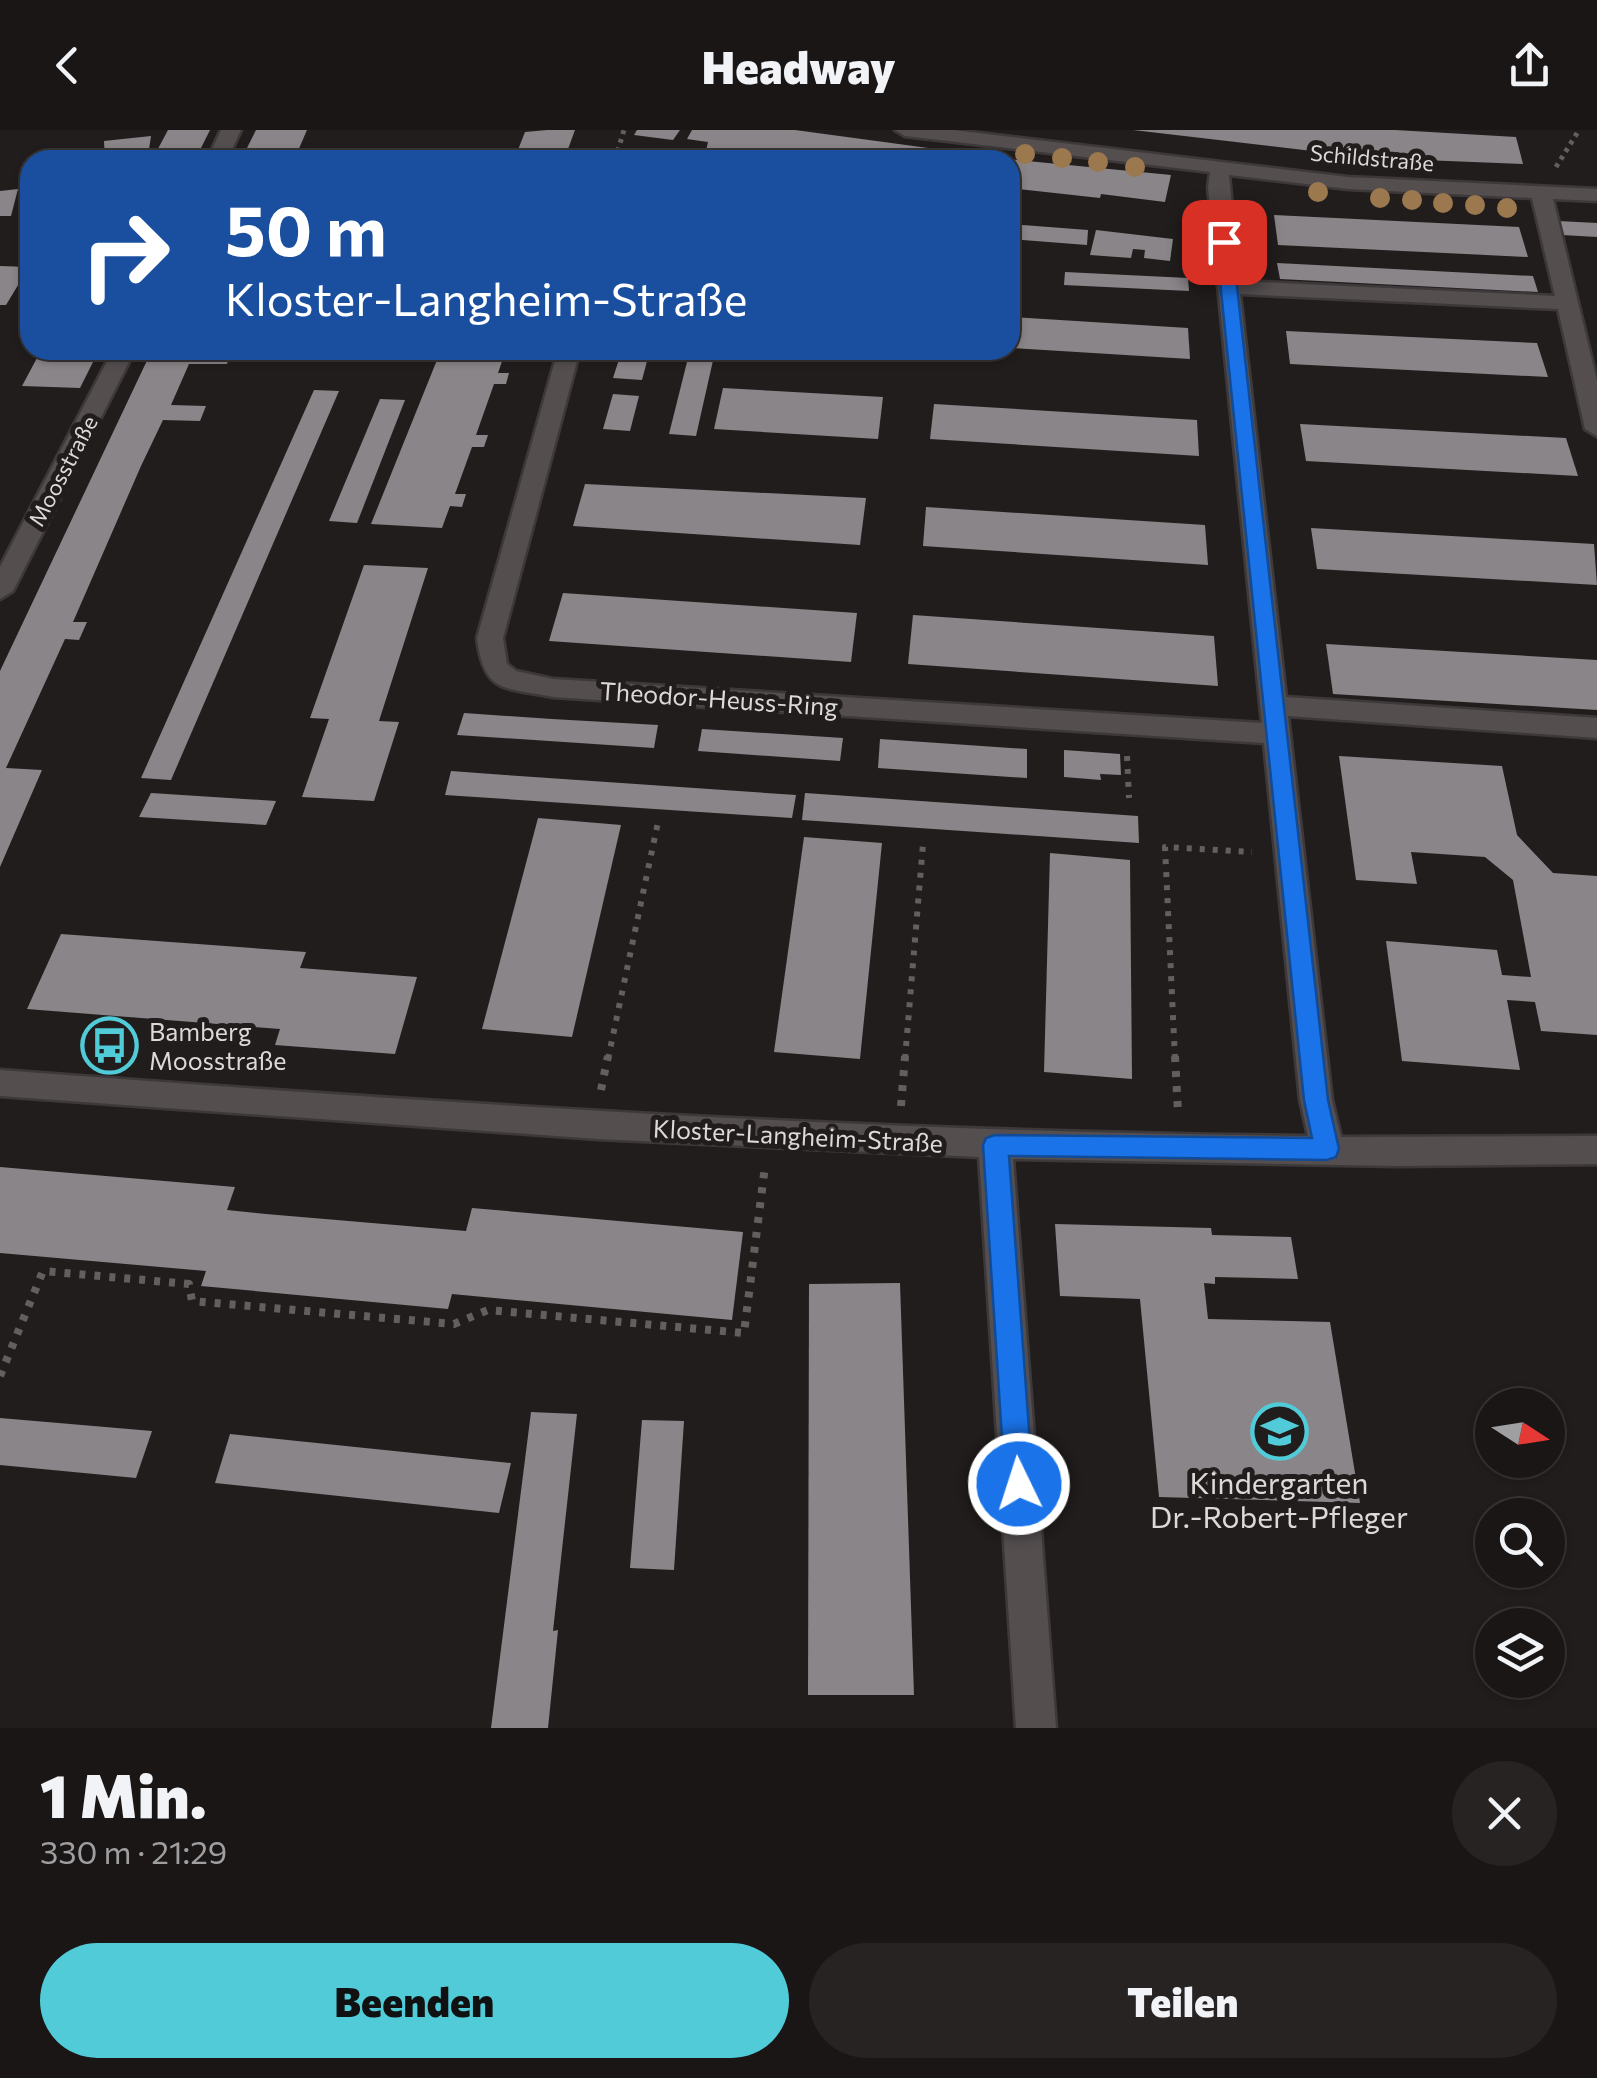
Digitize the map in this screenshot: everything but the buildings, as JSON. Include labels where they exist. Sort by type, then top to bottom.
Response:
[{"type":"street","name":"Schildstraße","points":[[905,130],[1408,188],[1597,195]]},
{"type":"street","points":[[1220,169],[1218,187],[1228,287],[1316,1100],[1327,1149]]},
{"type":"street","points":[[1542,192],[1595,414]]},
{"type":"street","points":[[1228,287],[1566,303]]},
{"type":"street","name":"Moosstraße","points":[[0,591],[119,360]]},
{"type":"street","name":"Theodor-Heuss-Ring","points":[[566,360],[490,638],[494,668],[508,679],[553,688],[1277,720],[1597,728]]},
{"type":"street","name":"Kloster-Langheim-Straße","points":[[0,1083],[593,1125],[898,1141],[1180,1148],[1597,1150]]},
{"type":"street","points":[[995,1145],[1036,1728]]},
{"type":"path","points":[[1127,742],[1128,798]]},
{"type":"path","points":[[593,1125],[658,822]]},
{"type":"path","points":[[898,1141],[923,844]]},
{"type":"path","points":[[1180,1148],[1165,847],[1291,854]]},
{"type":"path","points":[[0,1376],[43,1271],[190,1284],[192,1301],[454,1324],[488,1310],[744,1333],[769,1134]]},
{"type":"place","name":"Bamberg Moosstraße","points":[[110,1046]]},
{"type":"place","name":"Kindergarten Dr.-Robert-Pfleger","points":[[1279,1432]]},
{"type":"route","points":[[1019,1484],[995,1145],[1327,1149],[1316,1100],[1224,242]]}]
